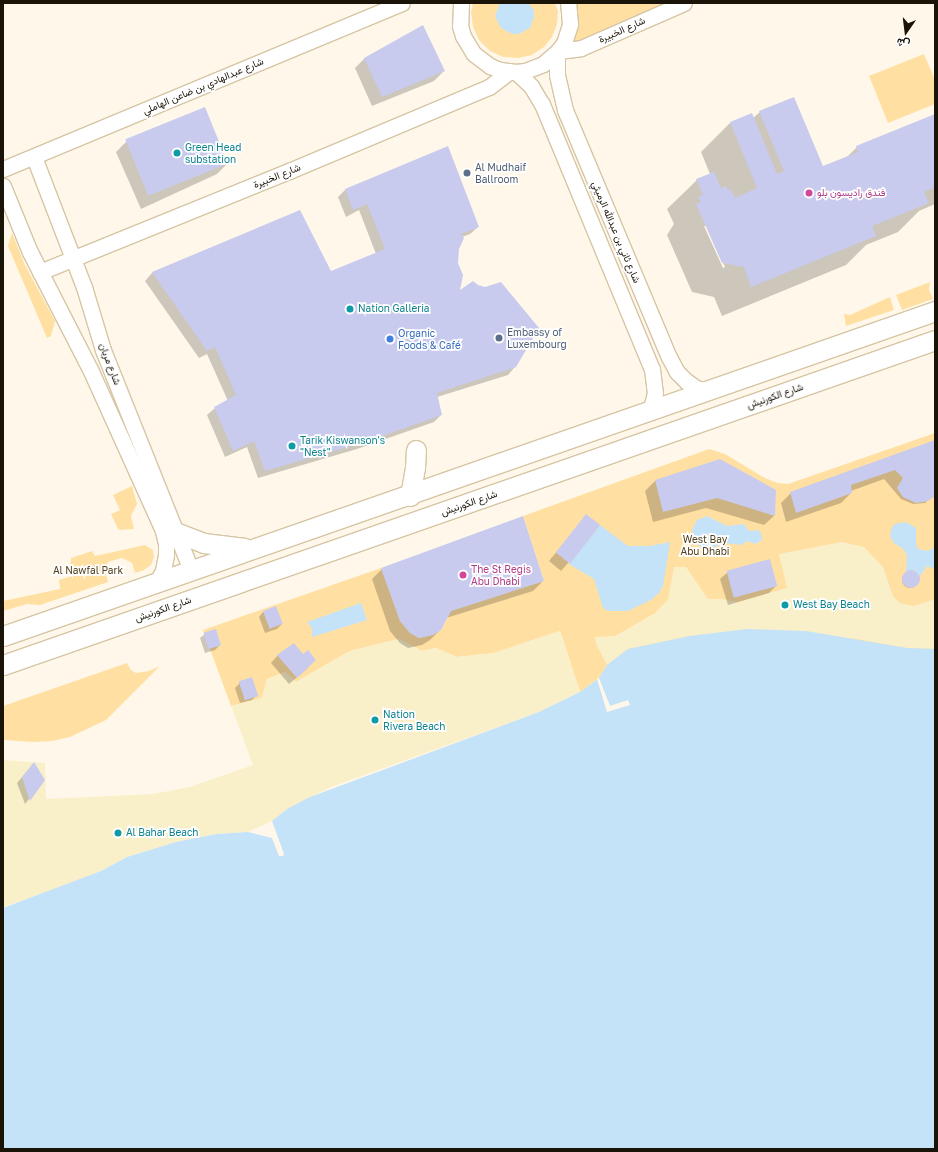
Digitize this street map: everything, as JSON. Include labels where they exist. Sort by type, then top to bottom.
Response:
[{"type":"main road","points":[[3,636],[252,548],[410,496],[935,312]]},
{"type":"main road","name":"شارع الكورنيش","points":[[3,665],[935,340]]},
{"type":"main road","points":[[410,496],[414,478],[416,450]]},
{"type":"main road","points":[[178,533],[204,543],[252,548]]},
{"type":"main road","points":[[24,658],[42,642],[58,634],[176,592],[186,584],[191,570]]},
{"type":"street","name":"شارع عبدالهادي بن ضاعن الهاملي","points":[[3,169],[402,3]]},
{"type":"street","points":[[461,3],[460,26],[467,45],[474,54],[486,63],[500,70],[513,72],[530,69],[543,64],[558,51],[564,43],[570,24],[568,3]]},
{"type":"street","name":"شارع الخبيرة","points":[[558,51],[581,48],[684,3]]},
{"type":"street","name":"شارع ثاني بن عبدالله الرميثي","points":[[558,51],[556,75],[565,110],[669,357],[677,372],[686,381],[696,388],[709,391]]},
{"type":"street","name":"شارع الخبيرة","points":[[40,272],[488,87],[513,72]]},
{"type":"street","name":"شارع ثاني بن عبدالله الرميثي","points":[[513,72],[531,86],[542,104],[652,369],[655,393],[650,412]]},
{"type":"street","name":"شارع مربان","points":[[34,157],[74,259],[103,350],[178,533],[191,570]]},
{"type":"street","name":"شارع مربان","points":[[3,186],[8,209],[90,369],[163,531],[166,544],[166,556],[163,570],[156,583]]},
{"type":"green space","points":[[473,3],[555,3],[558,11],[557,24],[552,37],[544,47],[532,55],[518,58],[503,57],[490,51],[479,40],[473,27],[471,12]]},
{"type":"green space","points":[[572,3],[664,3],[597,34],[568,44]]},
{"type":"green space","points":[[924,54],[935,80],[935,104],[888,123],[869,76]]},
{"type":"green space","points":[[12,233],[25,265],[55,321],[51,336],[47,338],[8,246]]},
{"type":"green space","points":[[930,282],[929,290],[933,299],[902,310],[896,295]]},
{"type":"green space","points":[[890,297],[894,310],[846,326],[844,314],[850,315]]},
{"type":"green space","name":"West Bay Abu Dhabi","points":[[935,433],[935,649],[607,665],[599,678],[580,692],[560,631],[494,653],[457,657],[436,648],[422,651],[399,639],[350,651],[296,682],[285,672],[267,679],[262,698],[231,706],[203,630],[381,568],[400,621],[410,633],[419,638],[433,635],[441,630],[451,611],[544,581],[523,516],[709,449],[725,454],[765,478],[778,483],[788,484]]},
{"type":"green space","points":[[132,486],[137,504],[131,516],[134,529],[120,530],[118,529],[111,514],[120,510],[113,495]]},
{"type":"green space","name":"Al Nawfal Park","points":[[145,545],[153,550],[154,557],[151,565],[144,570],[135,573],[132,563],[122,558],[108,562],[105,570],[108,582],[40,605],[27,604],[3,611],[3,601],[60,589],[59,580],[72,576],[70,569],[71,558],[92,551],[95,556]]},
{"type":"green space","points":[[127,663],[131,670],[136,673],[149,671],[160,666],[106,720],[70,737],[52,741],[33,742],[3,740],[3,706]]},
{"type":"sand","name":"West Bay Beach","points":[[842,542],[864,547],[883,567],[893,596],[900,603],[913,606],[935,599],[935,649],[907,648],[850,638],[690,636],[628,649],[607,665],[596,644],[595,637],[615,636],[655,613],[668,599],[674,567],[686,567],[708,599],[722,599],[737,602],[787,588],[779,554]]},
{"type":"sand","name":"Nation Rivera Beach","points":[[560,631],[580,692],[539,712],[331,787],[287,809],[272,821],[248,832],[216,834],[176,842],[127,857],[101,871],[53,890],[3,907],[3,760],[45,763],[46,799],[153,794],[190,787],[253,765],[231,706],[262,698],[267,679],[285,672],[296,682],[350,651],[399,639],[422,651],[436,648],[457,657],[494,653]]},
{"type":"water","points":[[500,3],[529,3],[534,11],[534,17],[530,28],[519,34],[512,34],[501,28],[495,16]]},
{"type":"water","points":[[707,516],[727,526],[744,524],[749,531],[758,530],[761,533],[762,540],[755,544],[748,541],[741,545],[726,543],[712,548],[701,548],[694,540],[692,530],[697,520]]},
{"type":"water","points":[[906,522],[916,528],[916,544],[918,549],[928,551],[935,547],[935,569],[927,566],[920,576],[914,570],[906,572],[907,555],[902,548],[894,543],[890,536],[892,527],[895,524]]},
{"type":"water","points":[[600,525],[628,546],[650,546],[670,542],[663,586],[659,593],[651,600],[628,611],[608,611],[603,608],[594,579],[569,564]]},
{"type":"water","points":[[361,603],[367,620],[312,637],[312,628],[307,622]]},
{"type":"water","points":[[747,629],[806,631],[907,648],[935,649],[935,1149],[3,1149],[3,908],[101,871],[127,857],[176,842],[216,834],[248,832],[272,838],[279,856],[283,856],[284,854],[272,821],[287,809],[310,797],[539,712],[580,692],[599,678],[607,665],[628,649],[690,636]]},
{"type":"pier","points":[[599,678],[610,706],[628,700],[630,705],[607,712],[597,679]]},
{"type":"building","points":[[423,25],[445,71],[382,97],[364,58]]},
{"type":"building","name":"فندق راديسون بلو","points":[[794,97],[823,166],[858,152],[856,146],[935,114],[935,187],[924,192],[929,203],[872,226],[876,236],[751,287],[744,267],[722,263],[696,204],[701,202],[698,197],[703,195],[696,179],[714,172],[721,188],[726,186],[728,191],[731,189],[735,198],[757,188],[730,122],[752,113],[777,174],[784,171],[759,111]]},
{"type":"building","name":"Green Head substation","points":[[205,107],[228,164],[148,196],[125,139]]},
{"type":"building","name":"Nation Galleria","points":[[448,146],[479,227],[461,234],[464,238],[459,249],[458,263],[463,275],[460,290],[473,281],[478,285],[485,287],[501,282],[539,328],[516,367],[437,393],[442,415],[365,442],[265,471],[254,441],[233,451],[214,407],[236,395],[215,347],[207,351],[152,272],[300,210],[331,271],[385,249],[367,204],[353,210],[345,189]]},
{"type":"building","points":[[935,440],[935,496],[928,501],[916,503],[903,497],[897,488],[903,478],[895,470],[851,485],[852,493],[796,513],[790,492]]},
{"type":"building","points":[[720,459],[776,490],[775,516],[717,498],[663,512],[655,480]]},
{"type":"building","points":[[586,514],[600,525],[570,564],[556,553]]},
{"type":"building","name":"The St Regis Abu Dhabi","points":[[523,516],[544,581],[451,611],[441,630],[433,635],[419,638],[410,633],[400,621],[381,568]]},
{"type":"building","points":[[770,559],[777,586],[734,598],[727,571]]},
{"type":"building","points":[[911,570],[917,573],[920,579],[917,585],[911,588],[905,585],[902,579],[905,573]]},
{"type":"building","points":[[276,606],[283,624],[270,629],[263,611]]},
{"type":"building","points":[[216,629],[221,645],[209,649],[204,633]]},
{"type":"building","points":[[294,643],[303,654],[308,650],[316,660],[297,678],[277,655]]},
{"type":"building","points":[[252,677],[258,696],[245,700],[239,681]]},
{"type":"building","points":[[34,762],[45,780],[30,801],[22,777]]},
{"type":"place","name":"Green Head substation","points":[[177,153]]},
{"type":"place","name":"Al Mudhaif Ballroom","points":[[467,173]]},
{"type":"place","name":"فندق راديسون بلو","points":[[809,193]]},
{"type":"place","name":"Nation Galleria","points":[[350,309]]},
{"type":"place","name":"Embassy of Luxembourg","points":[[499,338]]},
{"type":"place","name":"Organic Foods & Café","points":[[390,339]]},
{"type":"place","name":"Tarik Kiswanson's \"Nest\"","points":[[292,446]]},
{"type":"place","name":"The St Regis Abu Dhabi","points":[[463,575]]},
{"type":"place","name":"West Bay Beach","points":[[785,605]]},
{"type":"place","name":"Nation Rivera Beach","points":[[375,720]]},
{"type":"place","name":"Al Bahar Beach","points":[[118,833]]}]
